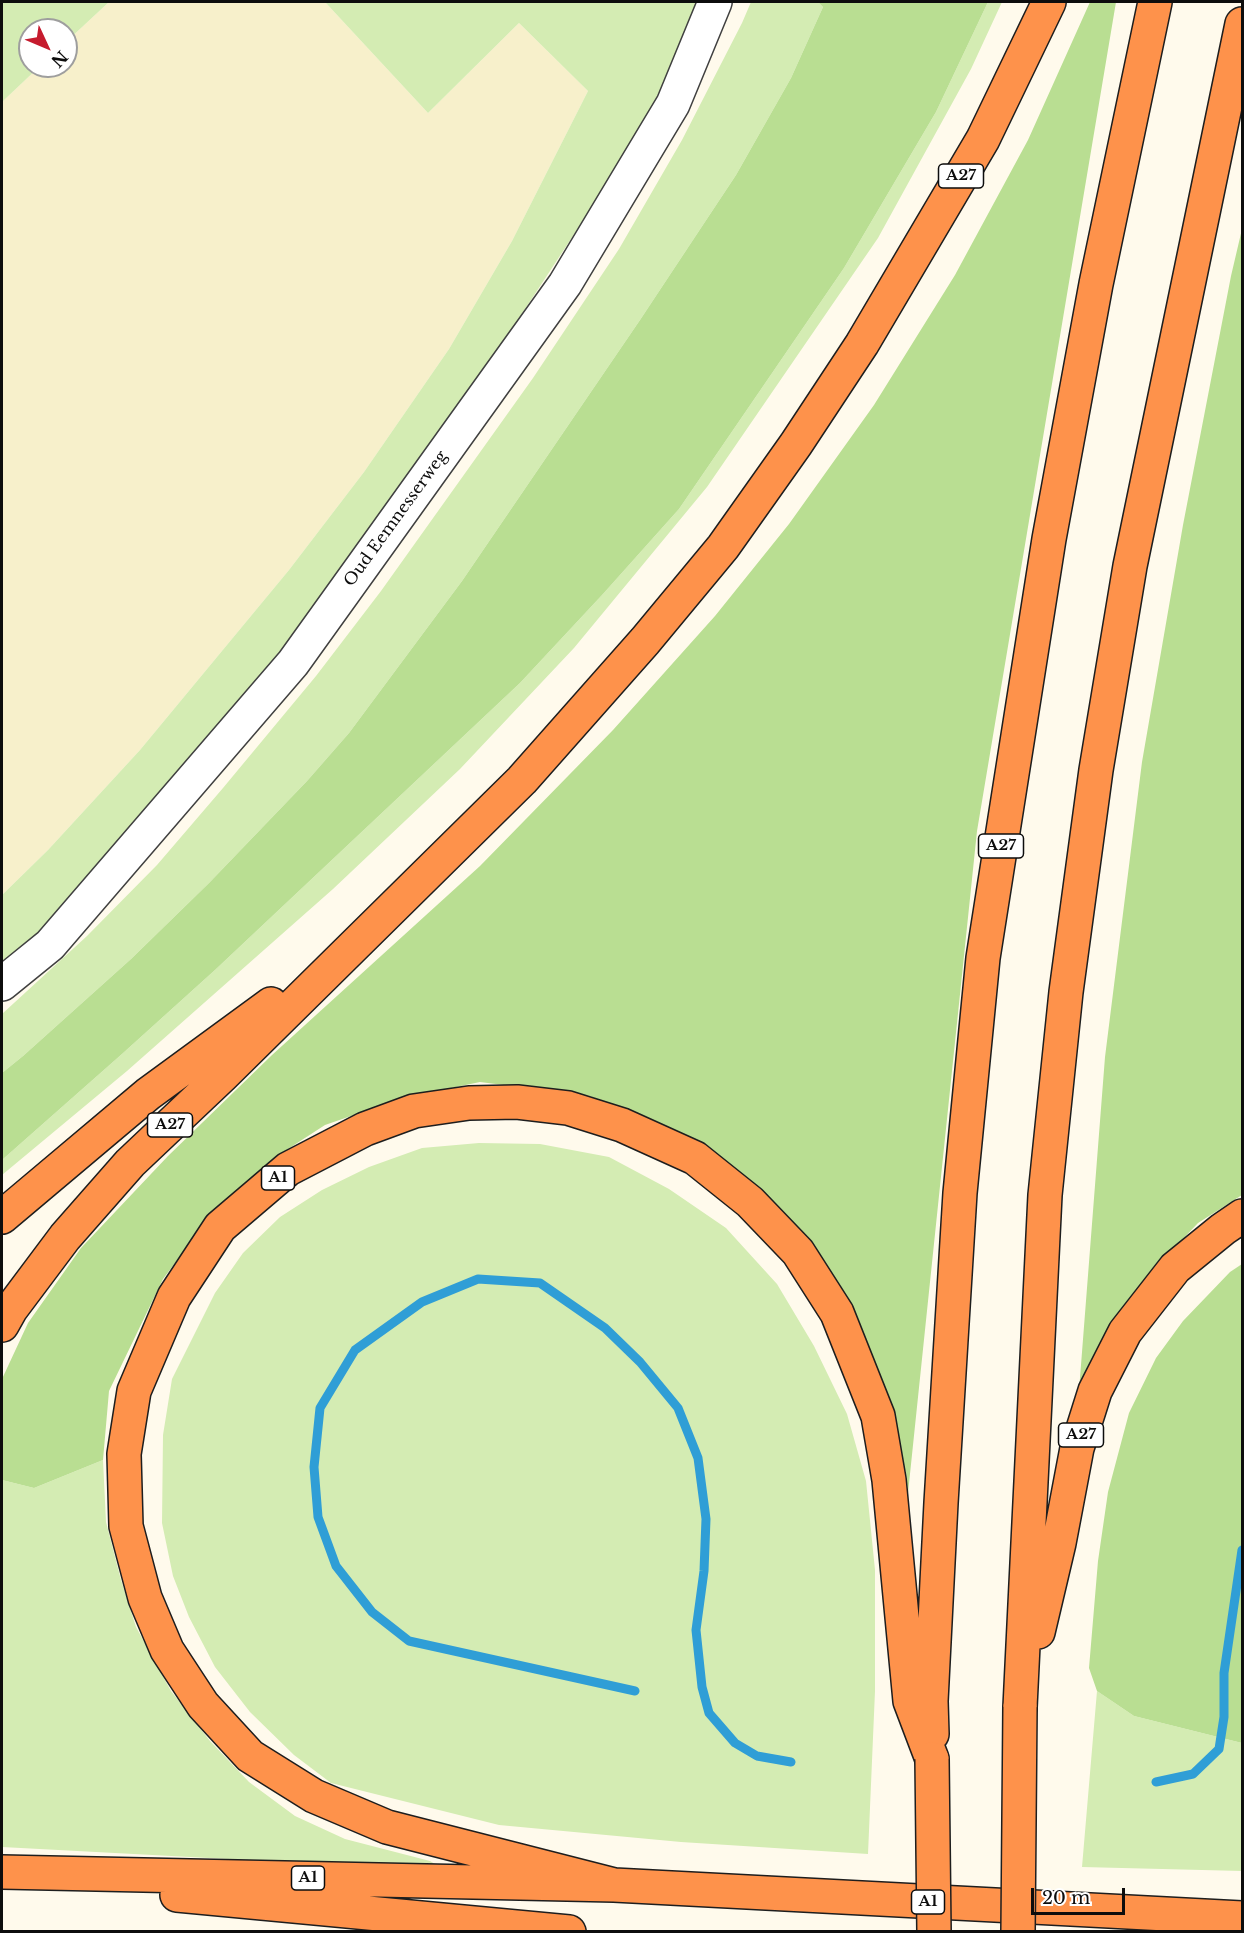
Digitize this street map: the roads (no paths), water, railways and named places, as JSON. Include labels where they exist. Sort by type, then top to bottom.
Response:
[{"type":"highway","name":"A27","points":[[2,1325],[11,1309],[65,1237],[130,1163],[223,1075],[522,780],[645,641],[723,547],[796,444],[862,344],[983,140],[1049,2]]},
{"type":"highway","name":"A27","points":[[934,1932],[932,1759],[921,1701],[941,1503],[960,1193],[983,958],[1052,528],[1096,284],[1155,2]]},
{"type":"highway","name":"A27","points":[[1018,1932],[1020,1707],[1045,1195],[1066,992],[1096,770],[1130,566],[1242,24]]},
{"type":"highway","name":"A27","points":[[2,1217],[148,1094],[358,941]]},
{"type":"highway","name":"A1","points":[[614,1885],[387,1827],[314,1797],[250,1756],[203,1705],[166,1650],[145,1598],[126,1526],[124,1454],[134,1391],[174,1297],[220,1227],[288,1169],[365,1129],[414,1111],[469,1103],[517,1102],[568,1108],[622,1125],[694,1158],[750,1202],[798,1252],[837,1313],[878,1416],[921,1701]]},
{"type":"highway","name":"A27","points":[[1020,1707],[1059,1543],[1077,1448],[1095,1391],[1125,1332],[1176,1268],[1242,1216]]},
{"type":"highway","name":"A1","points":[[2,1872],[614,1885],[1242,1918]]},
{"type":"highway","name":"A1","points":[[2,1879],[569,1932]]},
{"type":"street","name":"Oud Eemnesserweg","points":[[2,984],[50,945],[293,663],[565,284],[673,104],[715,2]]},
{"type":"waterway","points":[[635,1691],[409,1641],[372,1612],[336,1566],[318,1517],[314,1467],[320,1408],[355,1350],[422,1302],[478,1279],[540,1283],[605,1328],[640,1362],[678,1408],[698,1458],[706,1519],[704,1571],[696,1630],[702,1687],[709,1713],[735,1743],[757,1756],[791,1762]]},
{"type":"waterway","points":[[1156,1782],[1193,1774],[1219,1749],[1224,1717],[1224,1673],[1242,1550]]}]
